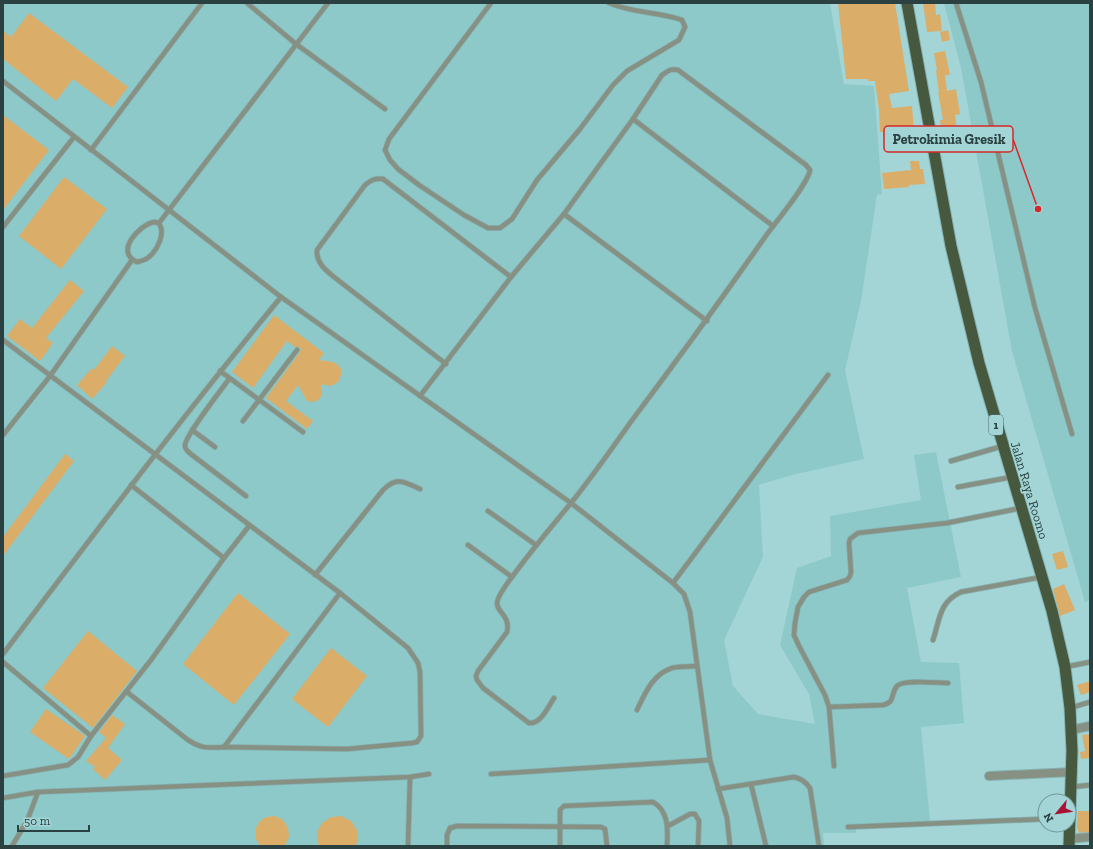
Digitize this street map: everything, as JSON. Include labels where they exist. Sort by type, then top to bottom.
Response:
[{"type":"highway","name":"Jalan Raya Roomo","points":[[906,3],[951,246],[978,364],[1052,611],[1065,667],[1070,708],[1073,772],[1071,793]]},
{"type":"street","points":[[1071,730],[1090,726]]},
{"type":"street","points":[[989,776],[1073,772]]},
{"type":"street","points":[[1069,843],[1090,837]]},
{"type":"lane","points":[[91,150],[202,3]]},
{"type":"lane","points":[[247,3],[296,44],[385,109]]},
{"type":"lane","points":[[159,224],[328,3]]},
{"type":"lane","points":[[491,3],[389,139],[385,150],[390,160],[398,169],[418,185],[464,215],[488,228],[500,228],[512,219],[537,180],[580,129],[613,85],[626,71],[672,45],[679,40],[683,33],[685,27],[682,20],[672,17],[648,14],[610,3]]},
{"type":"lane","points":[[956,3],[981,82],[1035,308],[1072,434]]},
{"type":"lane","points":[[420,396],[511,278],[564,214],[633,119],[662,75],[673,68],[678,70],[806,165],[810,170],[807,180],[706,321],[571,503],[536,545],[498,598],[498,608],[507,619],[507,632],[478,671],[476,676],[477,680],[483,688],[529,723],[534,723],[539,720],[554,698]]},
{"type":"lane","points":[[3,80],[74,137],[281,297],[571,503],[673,582],[684,594],[690,612],[710,760],[727,818],[730,846]]},
{"type":"lane","points":[[633,119],[773,226]]},
{"type":"lane","points":[[3,227],[74,137]]},
{"type":"lane","points":[[446,364],[334,277],[320,263],[317,257],[317,250],[355,198],[371,180],[377,178],[383,179],[511,278]]},
{"type":"lane","points":[[564,214],[706,321]]},
{"type":"lane","points":[[154,222],[159,224],[162,228],[161,237],[149,257],[137,262],[132,260],[128,254],[127,248],[131,240],[145,225],[154,222]]},
{"type":"lane","points":[[3,435],[50,376],[132,260]]},
{"type":"lane","points":[[3,654],[154,454],[281,297]]},
{"type":"lane","points":[[3,340],[340,594],[408,648],[418,663],[420,672],[422,726],[420,739],[412,744],[347,749],[204,748],[196,746],[127,692]]},
{"type":"lane","points":[[243,421],[297,350]]},
{"type":"lane","points":[[220,371],[303,432]]},
{"type":"lane","points":[[673,582],[828,375]]},
{"type":"lane","points":[[229,379],[192,430],[186,440],[185,446],[187,450],[246,496]]},
{"type":"lane","points":[[192,430],[215,447]]},
{"type":"lane","points":[[951,461],[1003,446]]},
{"type":"lane","points":[[958,488],[1012,477]]},
{"type":"lane","points":[[315,575],[390,483],[397,481],[408,483],[420,490]]},
{"type":"lane","points":[[131,485],[224,558]]},
{"type":"lane","points":[[834,766],[829,707],[825,695],[798,646],[794,635],[798,607],[804,597],[809,592],[847,580],[852,572],[849,543],[850,539],[858,533],[946,523],[1021,508]]},
{"type":"lane","points":[[488,511],[536,545]]},
{"type":"lane","points":[[3,776],[68,765],[78,757],[91,736],[127,692],[249,526]]},
{"type":"lane","points":[[468,545],[512,577]]},
{"type":"lane","points":[[934,640],[943,606],[953,596],[961,592],[1042,577]]},
{"type":"lane","points":[[224,747],[340,594]]},
{"type":"lane","points":[[3,662],[91,736]]},
{"type":"lane","points":[[1065,667],[1090,662]]},
{"type":"lane","points":[[637,710],[648,688],[659,674],[673,668],[697,666]]},
{"type":"lane","points":[[829,707],[888,704],[891,702],[896,687],[903,683],[948,683]]},
{"type":"lane","points":[[1070,708],[1090,702]]},
{"type":"lane","points":[[491,774],[710,760]]},
{"type":"lane","points":[[3,798],[38,792],[410,777],[429,774]]},
{"type":"lane","points":[[408,846],[410,777]]},
{"type":"lane","points":[[718,789],[794,777],[806,782],[810,788],[812,796],[819,846]]},
{"type":"lane","points":[[751,784],[766,846]]},
{"type":"lane","points":[[1072,787],[1090,784]]},
{"type":"lane","points":[[12,846],[27,821],[38,792]]},
{"type":"lane","points":[[560,846],[560,810],[564,806],[653,802],[662,809],[668,826],[667,846]]},
{"type":"lane","points":[[668,826],[690,814],[695,814],[699,821],[698,846]]},
{"type":"lane","points":[[848,828],[1037,819]]},
{"type":"lane","points":[[447,846],[447,834],[450,828],[457,826],[603,828],[606,832],[607,846]]},
{"type":"shaded area","points":[[3,3],[830,3],[844,84],[874,86],[882,194],[877,195],[861,301],[845,370],[864,459],[792,475],[759,485],[763,557],[724,640],[733,686],[758,714],[815,724],[809,694],[780,645],[797,568],[831,556],[830,516],[921,500],[914,455],[936,452],[961,577],[907,588],[921,662],[959,663],[964,723],[921,727],[930,821],[856,826],[856,833],[823,833],[824,846],[3,846]]},
{"type":"shaded area","points":[[944,3],[1090,3],[1090,600],[1085,602],[1012,351],[961,68]]},
{"type":"building","points":[[838,3],[895,3],[909,91],[889,94],[892,108],[912,106],[915,145],[911,145],[911,150],[904,151],[904,146],[884,147],[883,132],[880,132],[875,81],[868,81],[868,79],[846,79]]},
{"type":"building","points":[[923,3],[935,3],[936,15],[940,14],[942,31],[927,32]]},
{"type":"building","points":[[29,13],[128,87],[112,108],[73,79],[56,101],[3,59],[3,31],[11,37]]},
{"type":"building","points":[[948,30],[950,40],[942,42],[940,32]]},
{"type":"building","points":[[945,51],[950,75],[945,75],[947,91],[956,89],[960,114],[955,115],[957,132],[965,130],[967,138],[964,139],[965,146],[949,149],[945,132],[942,132],[940,120],[943,120],[938,92],[937,70],[934,53]]},
{"type":"building","points":[[3,115],[49,150],[3,210]]},
{"type":"building","points":[[910,161],[919,161],[920,169],[923,169],[925,184],[884,189],[882,173],[911,170]]},
{"type":"building","points":[[64,177],[107,209],[61,269],[19,236]]},
{"type":"building","points":[[70,280],[84,291],[46,338],[53,343],[40,361],[7,336],[20,319],[32,328]]},
{"type":"building","points":[[274,315],[324,353],[319,360],[333,362],[341,369],[339,381],[335,384],[330,386],[321,384],[322,395],[315,402],[307,401],[298,385],[286,401],[313,421],[307,429],[266,398],[300,352],[301,349],[299,347],[295,347],[287,341],[253,388],[232,372]]},
{"type":"building","points":[[112,346],[125,356],[106,381],[107,382],[92,399],[77,385],[92,368],[94,370]]},
{"type":"building","points":[[65,454],[74,461],[3,556],[3,537]]},
{"type":"building","points":[[1063,551],[1068,567],[1057,570],[1052,554]]},
{"type":"building","points":[[1064,584],[1075,610],[1060,616],[1053,589]]},
{"type":"building","points":[[238,593],[290,634],[234,705],[183,664]]},
{"type":"building","points":[[88,631],[137,671],[93,728],[43,688]]},
{"type":"building","points":[[331,648],[367,676],[328,727],[292,699]]},
{"type":"building","points":[[1090,681],[1090,692],[1081,695],[1077,685]]},
{"type":"building","points":[[46,709],[85,736],[69,759],[30,732]]},
{"type":"building","points":[[112,715],[125,724],[108,748],[122,760],[105,780],[93,769],[95,767],[86,761],[106,738],[99,732]]},
{"type":"building","points":[[1090,734],[1090,758],[1081,759],[1080,752],[1085,751],[1082,735]]},
{"type":"building","points":[[1078,811],[1090,811],[1090,832],[1079,833],[1077,827]]},
{"type":"building","points":[[275,816],[283,820],[288,828],[289,837],[285,845],[260,846],[256,839],[255,830],[259,822],[266,817]]},
{"type":"building","points":[[341,816],[351,821],[357,830],[358,841],[355,846],[319,846],[317,832],[322,823],[331,817]]},
{"type":"place","name":"Petrokimia Gresik","points":[[1038,209]]}]
